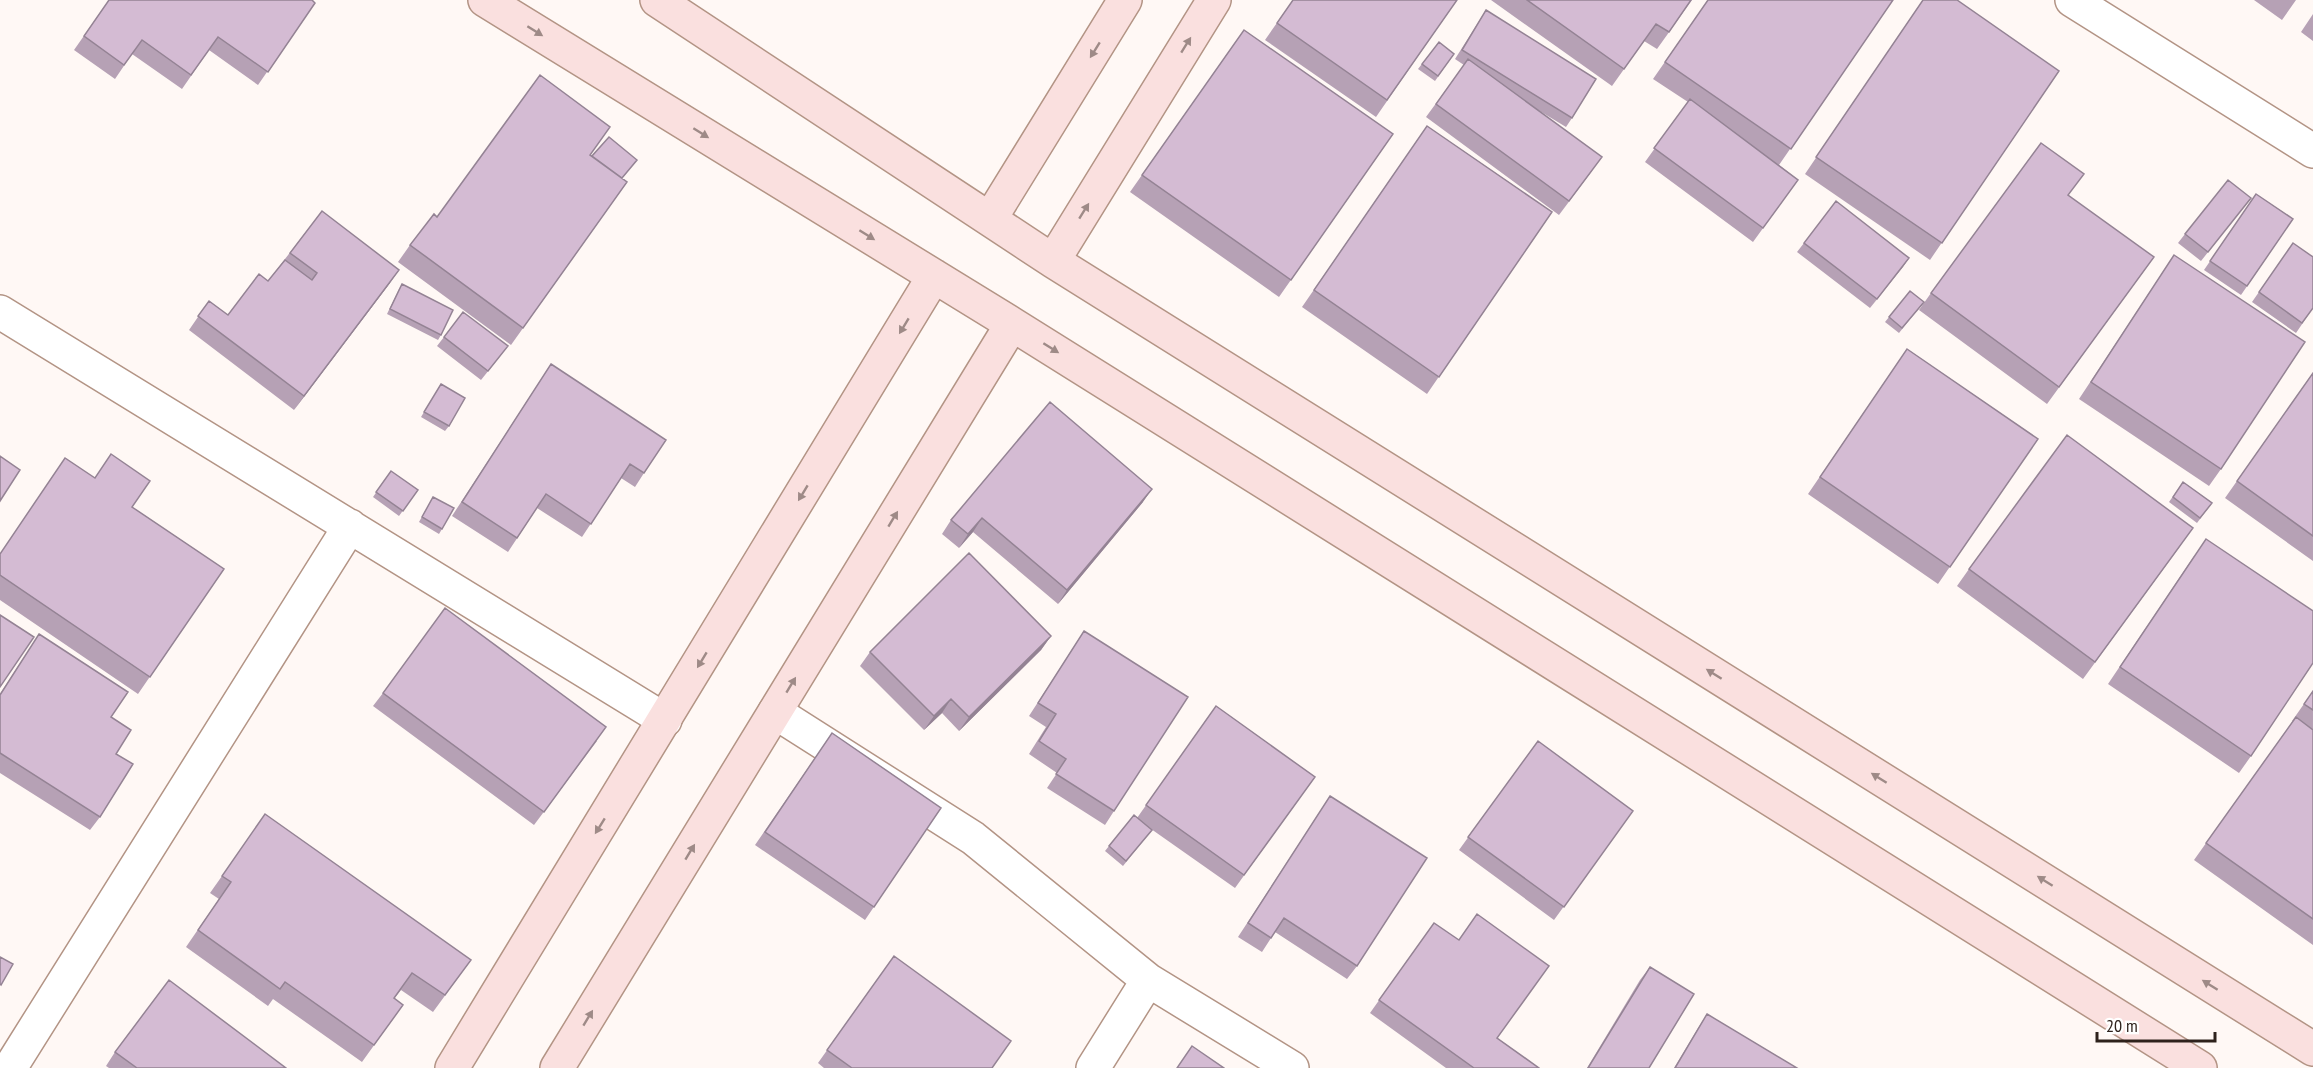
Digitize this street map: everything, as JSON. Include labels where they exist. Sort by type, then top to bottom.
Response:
[{"type":"street","points":[[485,0],[1012,324],[2200,1068]]},
{"type":"street","points":[[657,0],[1053,261],[2313,1049]]},
{"type":"street","points":[[990,219],[1125,0]]},
{"type":"street","points":[[1053,261],[1214,0]]},
{"type":"street","points":[[2072,0],[2313,151]]},
{"type":"street","points":[[452,1068],[934,276]]},
{"type":"street","points":[[0,312],[665,720]]},
{"type":"street","points":[[557,1068],[1012,324]]},
{"type":"street","points":[[10,1068],[350,526]]},
{"type":"street","points":[[775,712],[973,838],[1148,980],[1292,1068]]},
{"type":"street","points":[[1093,1068],[1148,980]]},
{"type":"building","points":[[109,0],[312,0],[315,3],[268,72],[218,37],[191,75],[142,40],[124,65],[84,36]]},
{"type":"building","points":[[1293,0],[1457,0],[1387,100],[1277,23]]},
{"type":"building","points":[[1527,0],[1691,0],[1669,32],[1656,24],[1624,69]]},
{"type":"building","points":[[1708,0],[1893,0],[1791,149],[1665,62]]},
{"type":"building","points":[[1923,0],[1957,0],[2059,71],[1942,243],[1816,157]]},
{"type":"building","points":[[1486,10],[1596,79],[1572,118],[1462,50]]},
{"type":"building","points":[[1244,30],[1393,134],[1291,280],[1142,175]]},
{"type":"building","points":[[1439,42],[1454,54],[1438,76],[1422,64]]},
{"type":"building","points":[[1468,59],[1602,157],[1569,201],[1436,104]]},
{"type":"building","points":[[540,75],[610,127],[590,155],[627,182],[523,328],[410,245],[434,214],[437,217]]},
{"type":"building","points":[[1690,99],[1798,180],[1763,228],[1654,148]]},
{"type":"building","points":[[1427,126],[1552,212],[1439,377],[1314,290]]},
{"type":"building","points":[[609,137],[637,160],[622,178],[592,156]]},
{"type":"building","points":[[2041,143],[2084,174],[2068,195],[2154,257],[2059,387],[1931,293]]},
{"type":"building","points":[[2228,180],[2251,198],[2208,252],[2185,234]]},
{"type":"building","points":[[2256,194],[2293,219],[2247,286],[2210,261]]},
{"type":"building","points":[[1836,201],[1909,258],[1877,299],[1804,243]]},
{"type":"building","points":[[322,211],[399,270],[304,396],[198,316],[209,301],[228,315],[259,274],[268,281],[285,260],[312,280],[317,273],[290,253]]},
{"type":"building","points":[[2293,243],[2313,257],[2313,308],[2302,323],[2259,292]]},
{"type":"building","points":[[2174,255],[2305,342],[2221,469],[2091,382]]},
{"type":"building","points":[[402,284],[453,310],[441,335],[390,309]]},
{"type":"building","points":[[1910,291],[1924,302],[1902,328],[1889,317]]},
{"type":"building","points":[[463,312],[508,346],[488,371],[444,337]]},
{"type":"building","points":[[1907,349],[2038,439],[1950,567],[1820,477]]},
{"type":"building","points":[[551,364],[666,440],[644,473],[630,464],[591,524],[546,494],[517,538],[462,502]]},
{"type":"building","points":[[2313,373],[2313,536],[2237,481]]},
{"type":"building","points":[[441,384],[465,398],[449,426],[424,412]]},
{"type":"building","points":[[1050,402],[1152,489],[1067,590],[982,518],[968,534],[951,520]]},
{"type":"building","points":[[2067,435],[2193,528],[2095,662],[1969,569]]},
{"type":"building","points":[[111,454],[150,481],[132,507],[224,569],[150,677],[0,575],[0,554],[65,458],[95,478]]},
{"type":"building","points":[[0,456],[20,470],[0,501]]},
{"type":"building","points":[[391,471],[418,490],[403,511],[376,492]]},
{"type":"building","points":[[2183,482],[2212,503],[2200,518],[2173,497]]},
{"type":"building","points":[[433,497],[454,508],[442,529],[422,517]]},
{"type":"building","points":[[2206,539],[2313,611],[2313,663],[2251,756],[2120,667]]},
{"type":"building","points":[[969,553],[1051,636],[969,717],[951,699],[934,716],[870,652]]},
{"type":"building","points":[[445,608],[606,727],[544,812],[383,693]]},
{"type":"building","points":[[0,615],[34,637],[0,687]]},
{"type":"building","points":[[1084,631],[1188,697],[1114,811],[1056,774],[1066,759],[1039,741],[1056,714],[1038,703]]},
{"type":"building","points":[[39,634],[128,692],[111,717],[131,730],[116,754],[133,764],[100,817],[0,753],[0,695]]},
{"type":"building","points":[[2313,691],[2313,710],[2304,704]]},
{"type":"building","points":[[1216,706],[1315,777],[1244,875],[1146,805]]},
{"type":"building","points":[[2296,717],[2313,730],[2313,919],[2206,843]]},
{"type":"building","points":[[832,733],[941,808],[874,907],[765,832]]},
{"type":"building","points":[[1538,741],[1633,811],[1564,907],[1468,837]]},
{"type":"building","points":[[1330,796],[1427,858],[1357,966],[1284,918],[1271,938],[1248,923]]},
{"type":"building","points":[[265,814],[471,960],[445,995],[412,973],[394,998],[403,1005],[374,1045],[285,982],[280,989],[198,930],[231,882],[222,876]]},
{"type":"building","points":[[1134,815],[1152,830],[1126,861],[1109,846]]},
{"type":"building","points":[[1477,914],[1549,966],[1497,1038],[1539,1068],[1474,1068],[1379,1000],[1434,923],[1459,940]]},
{"type":"building","points":[[894,956],[1011,1041],[992,1068],[852,1068],[827,1050]]},
{"type":"building","points":[[0,957],[13,964],[1,985],[0,984]]},
{"type":"building","points":[[1650,967],[1694,994],[1649,1068],[1588,1068]]},
{"type":"building","points":[[169,980],[286,1068],[137,1068],[115,1052]]},
{"type":"building","points":[[1707,1014],[1797,1068],[1675,1068]]},
{"type":"building","points":[[1192,1046],[1224,1068],[1177,1068]]}]
